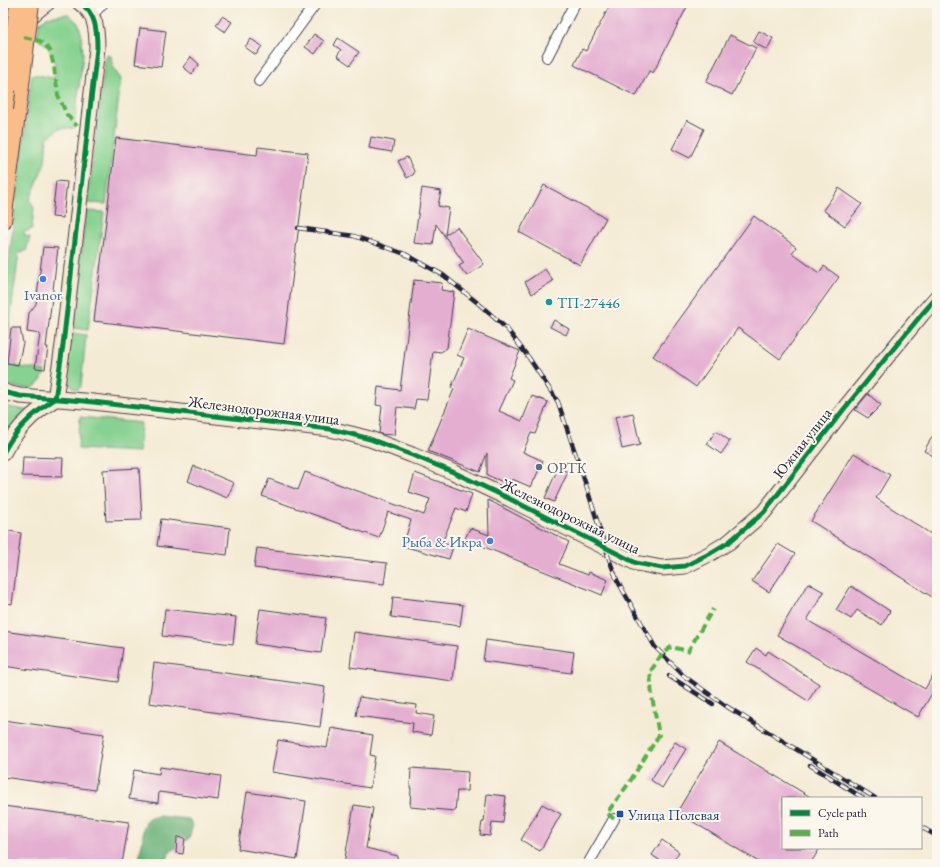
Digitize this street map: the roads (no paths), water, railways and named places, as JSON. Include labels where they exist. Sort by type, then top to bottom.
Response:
[{"type":"main road","points":[[3,125],[18,3]]},
{"type":"main road","points":[[3,221],[31,3]]},
{"type":"street","points":[[3,52],[22,25],[36,11],[47,3]]},
{"type":"street","points":[[3,453],[12,438],[22,426],[43,407],[55,399],[76,238],[97,48],[97,34],[94,20],[89,11],[80,3]]},
{"type":"street","points":[[92,15],[103,3]]},
{"type":"street","points":[[259,81],[316,3]]},
{"type":"street","points":[[547,57],[575,3]]},
{"type":"street","name":"Южная улица","points":[[662,568],[684,566],[709,554],[729,542],[764,512],[844,409],[937,297]]},
{"type":"street","name":"Железнодорожная улица","points":[[3,391],[20,396],[84,401],[330,429],[370,439],[453,472],[636,563],[662,568]]},
{"type":"street","points":[[588,864],[614,820]]},
{"type":"railway","points":[[3,15],[12,3]]},
{"type":"railway","points":[[298,228],[354,236],[405,254],[443,275],[507,329],[529,358],[558,402],[617,580],[655,647],[684,676],[726,706],[873,797]]},
{"type":"railway","points":[[669,676],[713,704]]},
{"type":"railway","points":[[810,765],[861,797]]},
{"type":"railway","points":[[922,828],[937,836]]},
{"type":"place","name":"Ivanor","points":[[43,279]]},
{"type":"place","name":"ТП-27446","points":[[549,302]]},
{"type":"place","name":"ОРТК","points":[[539,467]]},
{"type":"place","name":"Рыба & Икра","points":[[490,541]]},
{"type":"place","name":"Улица Полевая","points":[[620,814]]}]
